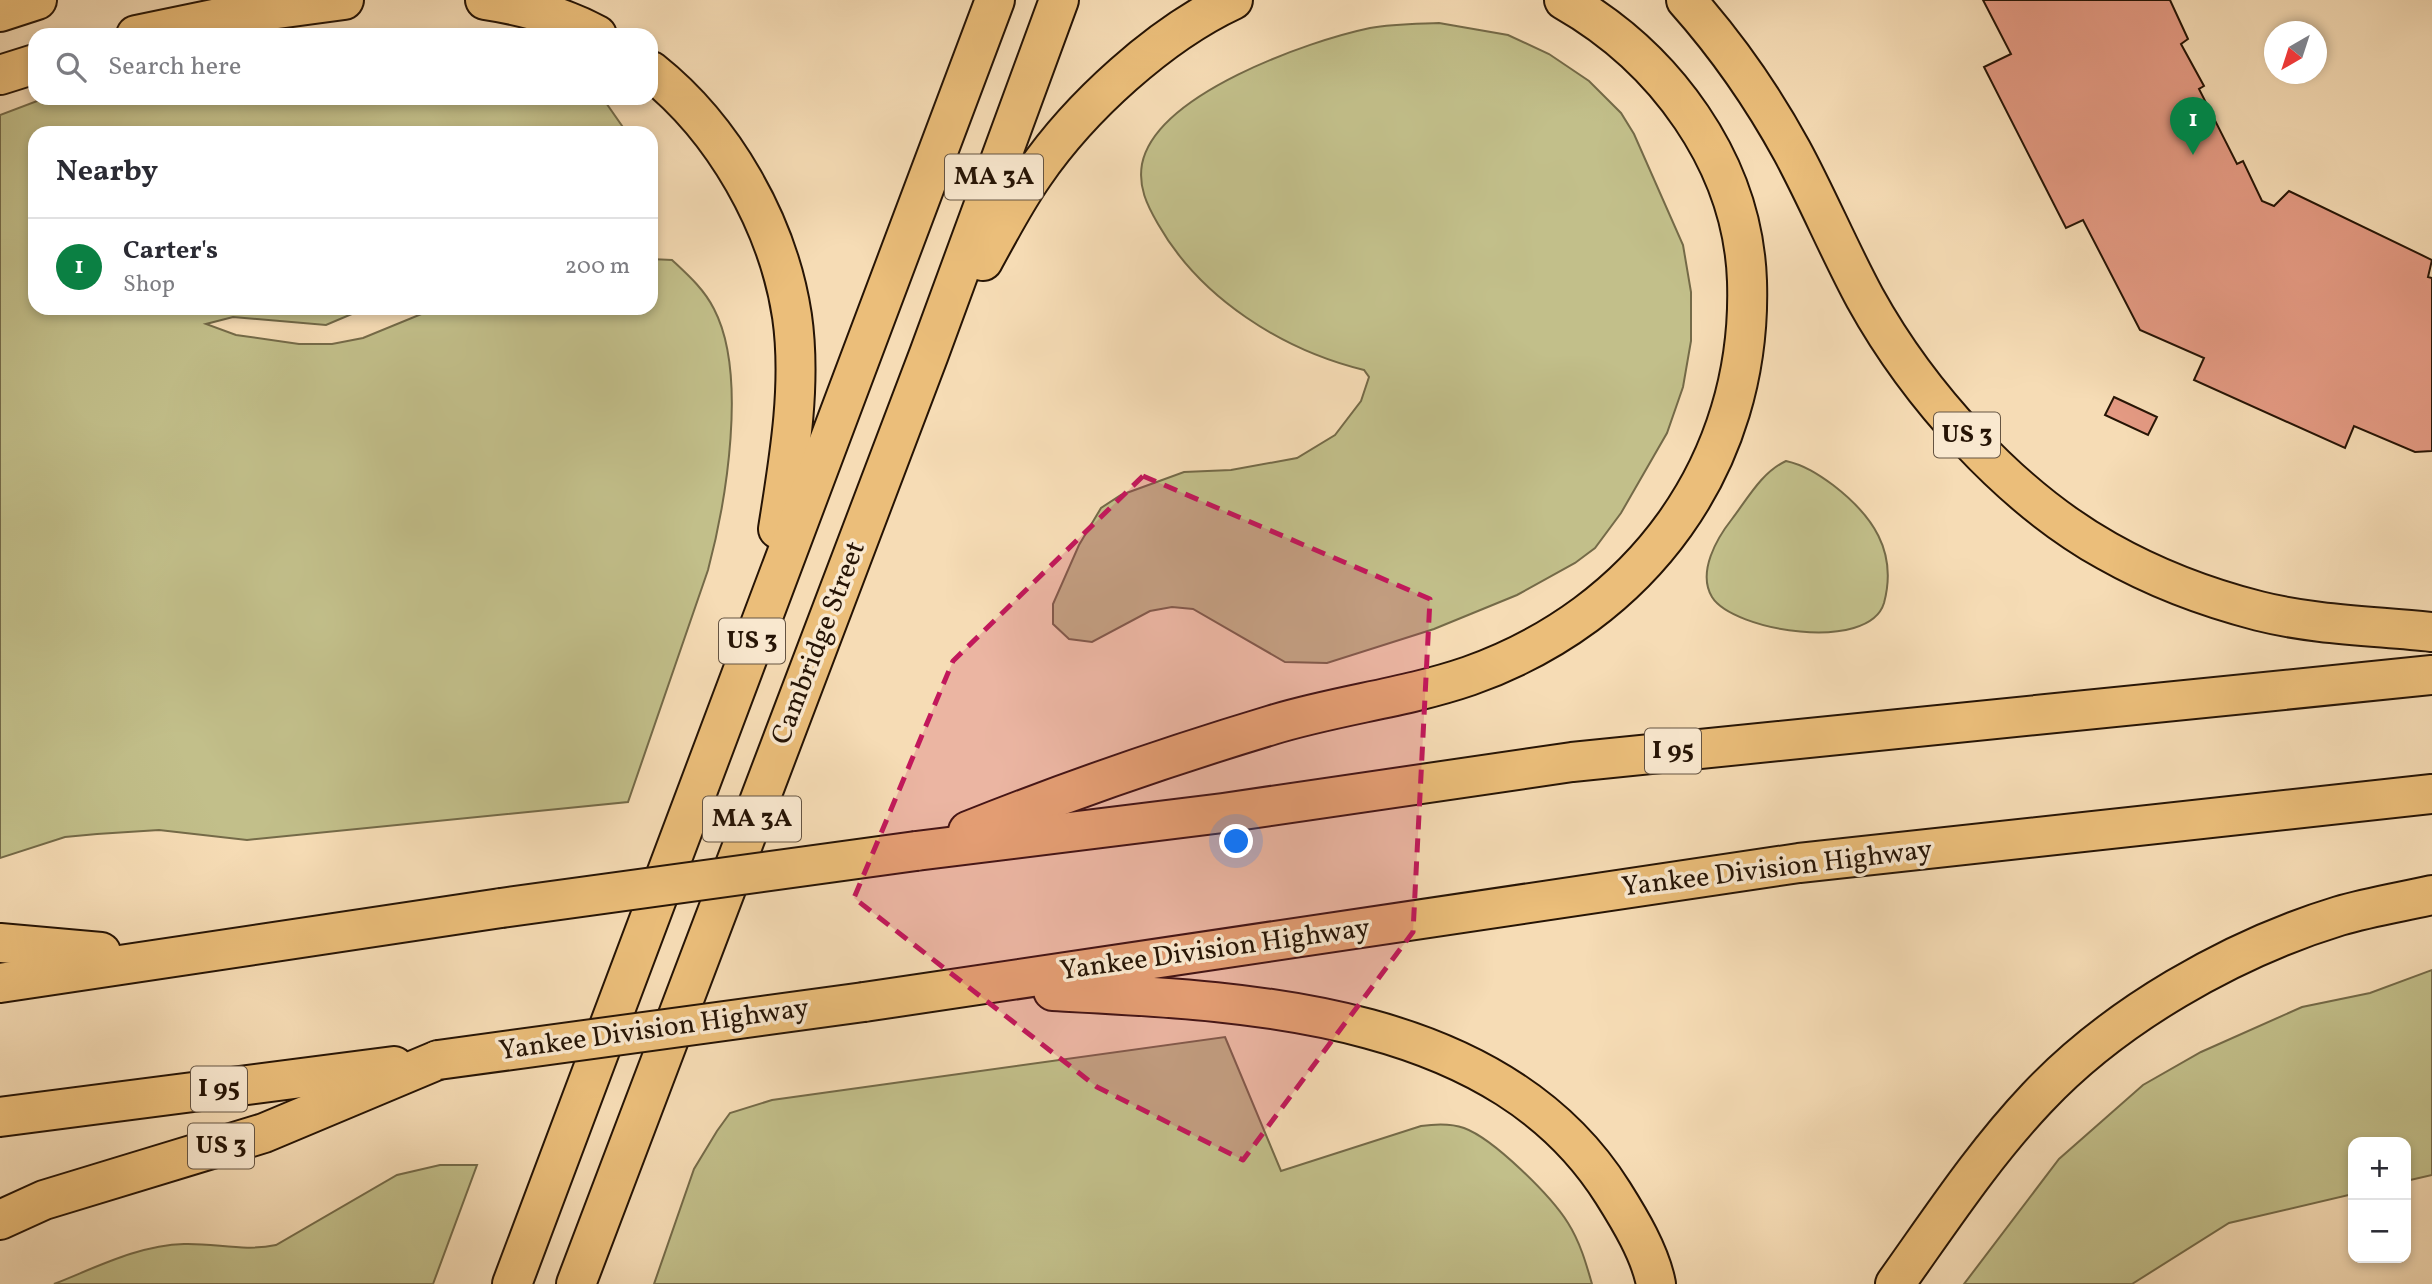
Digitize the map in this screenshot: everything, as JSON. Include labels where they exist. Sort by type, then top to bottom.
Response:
[{"type":"highway","points":[[0,12],[37,0]]},
{"type":"highway","points":[[170,28],[233,15],[344,0]]},
{"type":"highway","points":[[485,0],[519,5],[572,21],[584,28]]},
{"type":"highway","name":"US 3","points":[[512,1284],[995,0]]},
{"type":"highway","name":"Cambridge Street","points":[[576,1284],[929,354],[1059,0]]},
{"type":"highway","points":[[929,354],[1034,174],[1057,144],[1130,70],[1211,10],[1233,0]]},
{"type":"highway","points":[[916,851],[1084,785],[1276,724],[1468,676],[1512,658],[1616,590],[1673,527],[1696,495],[1717,454],[1743,369],[1748,321],[1747,282],[1738,221],[1722,171],[1682,102],[1619,36],[1564,0]]},
{"type":"highway","name":"US 3","points":[[1686,0],[1738,66],[1792,150],[1884,329],[1939,406],[2014,483],[2072,529],[2107,551],[2157,575],[2260,611],[2432,632]]},
{"type":"highway","points":[[0,75],[28,66]]},
{"type":"highway","points":[[658,78],[711,130],[743,180],[773,246],[792,315],[796,381],[783,502],[759,623]]},
{"type":"highway","name":"I 95","points":[[0,982],[502,908],[916,851],[1223,813],[1572,762],[2432,675]]},
{"type":"highway","name":"Yankee Division Highway","points":[[0,1117],[864,1002],[1799,863],[2432,794]]},
{"type":"highway","points":[[1895,1284],[1977,1169],[2037,1097],[2068,1068],[2128,1022],[2189,982],[2291,934],[2339,916],[2432,895]]},
{"type":"highway","points":[[0,943],[158,957]]},
{"type":"highway","points":[[967,987],[1127,995],[1286,1010],[1398,1037],[1452,1059],[1514,1094],[1586,1157],[1622,1208],[1656,1284]]},
{"type":"highway","name":"US 3","points":[[0,1220],[44,1200],[264,1133],[438,1060]]},
{"type":"highlighted area","points":[[1143,476],[1430,599],[1413,932],[1243,1160],[1097,1087],[854,898],[953,661]]},
{"type":"shaded area","points":[[1439,23],[1508,35],[1549,54],[1589,81],[1621,113],[1634,134],[1683,245],[1691,292],[1691,341],[1683,387],[1667,433],[1621,513],[1595,548],[1575,563],[1517,595],[1434,629],[1327,663],[1285,662],[1193,609],[1172,607],[1150,611],[1092,642],[1069,639],[1053,624],[1053,604],[1079,545],[1101,508],[1121,495],[1184,472],[1231,470],[1297,458],[1335,435],[1361,401],[1369,377],[1364,370],[1333,361],[1274,335],[1220,297],[1196,275],[1158,224],[1144,196],[1142,164],[1153,139],[1175,115],[1204,94],[1274,58],[1370,28]]},
{"type":"shaded area","points":[[28,104],[607,105],[622,126],[28,126],[28,315],[350,315],[326,325],[233,317],[206,324],[236,335],[299,344],[332,344],[363,338],[419,315],[658,315],[658,259],[672,260],[705,295],[714,309],[724,336],[730,368],[732,402],[727,475],[708,570],[628,802],[247,840],[159,830],[97,834],[65,837],[0,858],[0,115]]},
{"type":"shaded area","points":[[1786,461],[1811,470],[1833,485],[1859,509],[1878,536],[1887,567],[1884,603],[1873,618],[1854,628],[1829,632],[1800,632],[1772,627],[1725,609],[1712,597],[1707,577],[1715,545],[1750,494],[1770,472]]},
{"type":"shaded area","points":[[2432,970],[2432,1175],[2411,1180],[2411,1137],[2348,1137],[2348,1195],[2229,1223],[2132,1284],[1964,1284],[2059,1159],[2143,1085],[2201,1052],[2302,1007],[2370,993]]},
{"type":"shaded area","points":[[1225,1037],[1281,1171],[1421,1126],[1442,1124],[1464,1128],[1506,1156],[1536,1184],[1560,1212],[1576,1238],[1592,1284],[654,1284],[694,1169],[730,1113],[772,1100]]},
{"type":"shaded area","points":[[440,1165],[477,1165],[433,1284],[54,1284],[118,1258],[167,1245],[253,1248],[276,1245],[397,1175]]},
{"type":"building","points":[[1983,0],[2170,0],[2188,39],[2181,44],[2204,86],[2199,89],[2237,164],[2243,161],[2262,201],[2274,206],[2289,191],[2432,260],[2428,277],[2432,278],[2432,451],[2415,452],[2354,426],[2345,448],[2194,380],[2204,358],[2140,330],[2083,220],[2066,228],[1984,67],[2011,54]]},
{"type":"building","points":[[2114,397],[2157,417],[2148,435],[2105,415]]},
{"type":"place","name":"Carter's","points":[[2193,155]]}]
